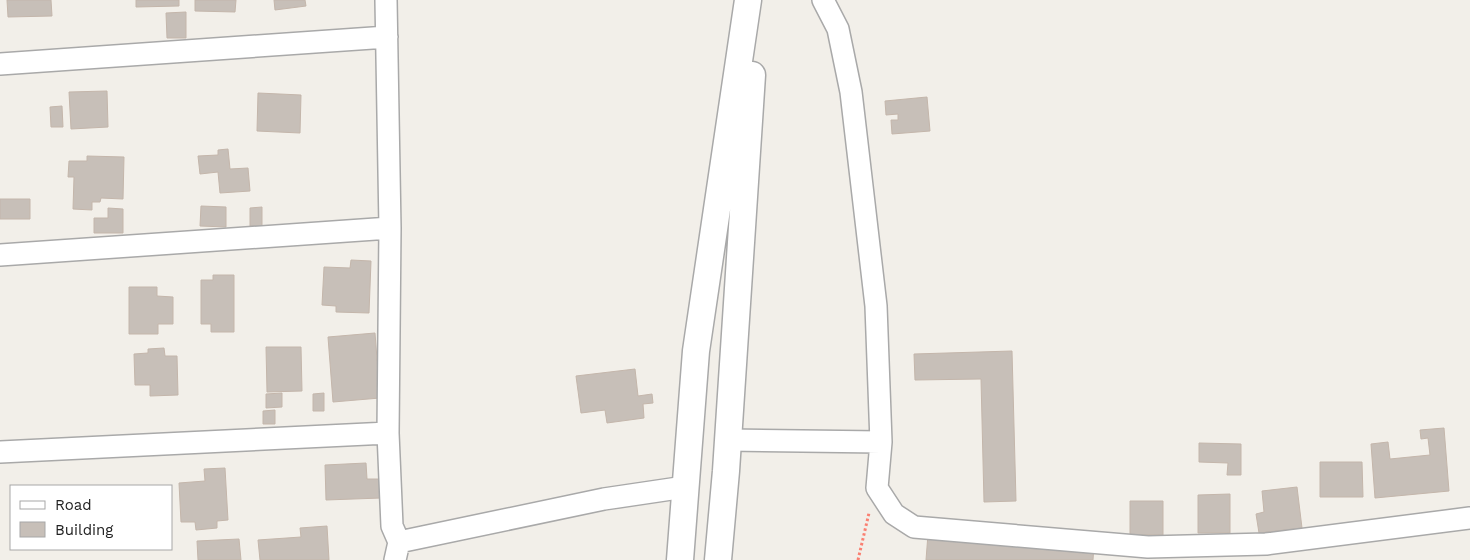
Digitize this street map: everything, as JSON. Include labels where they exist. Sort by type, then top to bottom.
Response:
[{"type":"street","points":[[386,0],[390,228],[388,433],[392,526],[397,551],[604,499],[685,487]]},
{"type":"street","points":[[680,560],[696,351],[748,0]]},
{"type":"street","points":[[718,560],[728,440],[757,0]]},
{"type":"street","points":[[823,0],[838,29],[851,92],[876,306],[881,442],[877,488],[894,514],[914,527],[1148,548],[1266,544],[1470,518]]},
{"type":"street","points":[[0,64],[387,38]]},
{"type":"street","points":[[0,255],[390,228]]},
{"type":"street","points":[[0,452],[388,433]]},
{"type":"street","points":[[728,440],[881,442]]},
{"type":"path","points":[[858,560],[862,538],[877,488]]},
{"type":"building","points":[[7,0],[51,0],[52,16],[8,17]]},
{"type":"building","points":[[136,0],[179,0],[179,6],[136,7]]},
{"type":"building","points":[[195,0],[236,0],[235,12],[195,11]]},
{"type":"building","points":[[274,0],[305,0],[306,6],[275,10]]},
{"type":"building","points":[[186,12],[186,38],[167,38],[166,13]]},
{"type":"building","points":[[107,91],[108,127],[71,129],[69,92]]},
{"type":"building","points":[[258,93],[301,95],[300,133],[257,131]]},
{"type":"building","points":[[927,97],[930,131],[892,134],[891,120],[898,120],[898,114],[886,115],[885,101]]},
{"type":"building","points":[[62,106],[63,127],[51,127],[50,107]]},
{"type":"building","points":[[228,149],[230,169],[248,168],[250,191],[220,193],[218,172],[200,174],[198,156],[218,155],[218,150]]},
{"type":"building","points":[[87,156],[124,157],[123,199],[101,198],[100,202],[92,202],[92,210],[73,209],[74,177],[68,177],[69,161],[87,161]]},
{"type":"building","points":[[0,199],[30,199],[30,219],[0,219]]},
{"type":"building","points":[[201,206],[226,207],[226,227],[200,226]]},
{"type":"building","points":[[262,207],[262,226],[250,226],[250,208]]},
{"type":"building","points":[[108,208],[123,209],[123,233],[94,233],[94,218],[108,218]]},
{"type":"building","points":[[351,260],[371,261],[369,313],[336,312],[336,306],[322,305],[324,267],[350,268]]},
{"type":"building","points":[[213,275],[234,275],[234,332],[211,332],[211,324],[201,324],[201,280],[213,280]]},
{"type":"building","points":[[129,287],[157,287],[157,296],[173,297],[173,324],[158,324],[158,334],[129,334]]},
{"type":"building","points":[[375,333],[380,398],[333,402],[328,337]]},
{"type":"building","points":[[266,347],[301,347],[302,391],[267,392]]},
{"type":"building","points":[[164,348],[165,356],[177,356],[178,395],[150,396],[150,385],[135,385],[134,354],[148,353],[148,349]]},
{"type":"building","points":[[1012,351],[1016,501],[984,502],[981,379],[915,380],[914,354]]},
{"type":"building","points":[[635,369],[638,396],[652,394],[653,403],[643,404],[644,418],[607,423],[605,410],[581,413],[576,376]]},
{"type":"building","points":[[282,393],[282,407],[266,408],[266,394]]},
{"type":"building","points":[[324,393],[324,411],[313,411],[313,394]]},
{"type":"building","points":[[275,410],[275,424],[263,424],[263,411]]},
{"type":"building","points":[[1444,428],[1449,491],[1375,498],[1371,444],[1388,442],[1390,459],[1430,455],[1428,438],[1421,439],[1420,430]]},
{"type":"building","points":[[1199,443],[1241,444],[1241,475],[1227,475],[1228,463],[1199,462]]},
{"type":"building","points":[[1320,462],[1362,462],[1363,497],[1320,497]]},
{"type":"building","points":[[366,463],[367,479],[380,479],[381,498],[326,500],[325,465]]},
{"type":"building","points":[[225,468],[228,520],[217,521],[217,528],[196,530],[195,522],[181,522],[179,483],[205,481],[204,469]]},
{"type":"building","points":[[1297,487],[1302,528],[1259,533],[1256,514],[1264,512],[1262,491]]},
{"type":"building","points":[[1230,494],[1230,533],[1198,533],[1198,495]]},
{"type":"building","points":[[1130,501],[1163,501],[1163,535],[1130,535]]},
{"type":"building","points":[[327,526],[329,560],[260,560],[258,540],[301,537],[300,528]]},
{"type":"building","points":[[928,534],[1094,545],[1093,560],[926,560]]},
{"type":"building","points":[[239,539],[241,560],[198,560],[197,541]]}]
